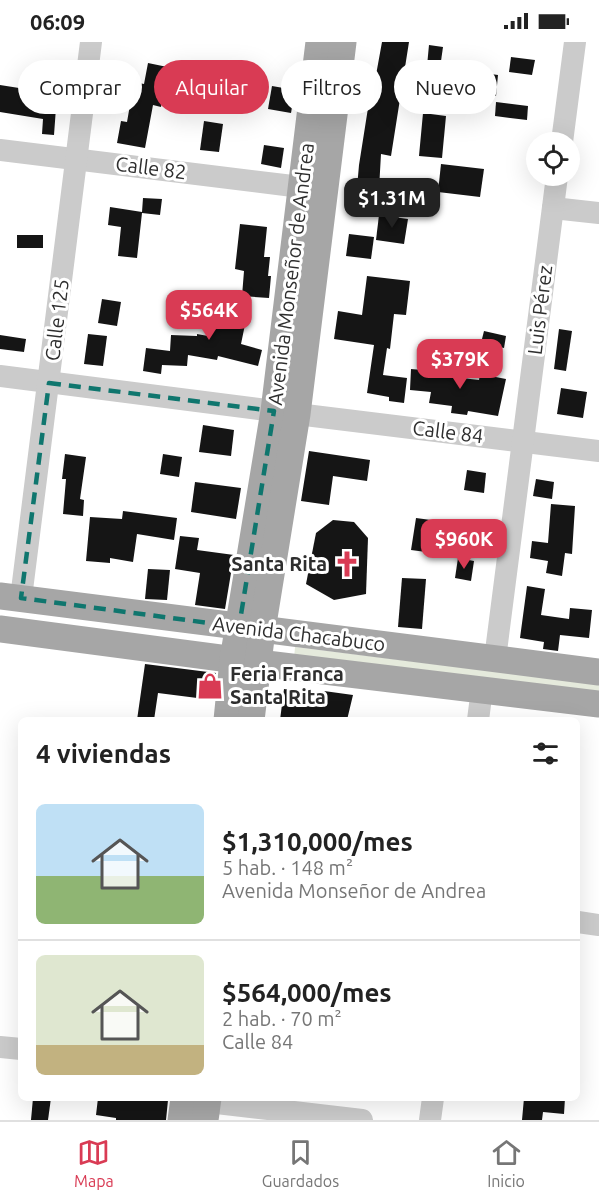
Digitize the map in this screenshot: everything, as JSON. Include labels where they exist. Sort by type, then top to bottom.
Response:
[{"type":"main road","name":"Avenida Monseñor de Andrea","points":[[286,413],[302,187],[320,42]]},
{"type":"main road","name":"Avenida Monseñor de Andrea","points":[[227,717],[245,661],[343,42]]},
{"type":"main road","name":"Avenida Chacabuco","points":[[10,597],[599,672]]},
{"type":"main road","name":"Avenida Chacabuco","points":[[0,629],[599,704]]},
{"type":"main road","name":"Avenida Monseñor de Andrea","points":[[245,661],[251,717]]},
{"type":"street","name":"Calle 125","points":[[10,597],[49,382],[91,42]]},
{"type":"street","points":[[563,132],[575,42]]},
{"type":"street","name":"Calle 82","points":[[0,150],[302,187]]},
{"type":"street","name":"Luis Pérez","points":[[495,659],[556,186]]},
{"type":"street","points":[[553,208],[599,213]]},
{"type":"street","name":"Calle 84","points":[[0,376],[599,451]]},
{"type":"street","points":[[478,717],[482,689]]},
{"type":"street","points":[[580,922],[599,925]]},
{"type":"street","points":[[0,1047],[18,1049]]},
{"type":"street","points":[[430,1120],[433,1101]]},
{"type":"street","points":[[195,1106],[362,1120]]},
{"type":"highlighted area","points":[[49,383],[274,411],[239,627],[21,598]]},
{"type":"shaded area","points":[[295,647],[599,684],[599,697],[294,659]]},
{"type":"building","points":[[382,42],[409,42],[406,60],[394,60],[394,114],[398,114],[391,156],[381,154],[379,189],[357,188],[367,114],[382,114],[382,60],[379,60]]},
{"type":"building","points":[[429,45],[443,47],[441,60],[428,60]]},
{"type":"building","points":[[511,57],[535,60],[532,75],[509,72]]},
{"type":"building","points":[[148,63],[154,64],[154,105],[145,148],[117,143],[121,121],[127,122],[128,114],[142,114],[142,84],[144,84]]},
{"type":"building","points":[[0,85],[18,88],[18,114],[56,114],[54,135],[42,134],[43,119],[0,112]]},
{"type":"building","points":[[272,86],[281,88],[281,111],[269,109]]},
{"type":"building","points":[[497,102],[528,106],[527,120],[495,116]]},
{"type":"building","points":[[423,114],[446,116],[442,158],[419,156]]},
{"type":"building","points":[[204,121],[223,124],[219,152],[200,150]]},
{"type":"building","points":[[264,145],[284,148],[281,168],[261,164]]},
{"type":"building","points":[[441,164],[484,169],[480,197],[438,192]]},
{"type":"building","points":[[143,198],[162,199],[160,215],[142,213],[137,258],[118,256],[121,227],[108,225],[110,207],[142,212]]},
{"type":"building","points":[[379,215],[408,219],[404,244],[376,240]]},
{"type":"building","points":[[240,224],[267,227],[264,257],[270,257],[269,298],[242,296],[244,271],[235,269]]},
{"type":"building","points":[[349,234],[374,237],[371,259],[346,256]]},
{"type":"building","points":[[17,235],[43,235],[43,248],[17,248]]},
{"type":"building","points":[[367,276],[410,281],[406,315],[394,314],[390,349],[387,348],[383,375],[407,378],[404,403],[389,401],[389,397],[367,393],[374,345],[334,339],[338,311],[362,315]]},
{"type":"building","points":[[216,298],[249,305],[241,344],[262,350],[258,366],[218,356],[217,360],[188,355],[187,366],[162,365],[161,374],[143,371],[146,348],[170,351],[171,335],[208,336]]},
{"type":"building","points":[[102,299],[121,302],[117,326],[98,323]]},
{"type":"building","points":[[559,329],[572,331],[566,371],[554,369]]},
{"type":"building","points":[[484,331],[506,336],[504,348],[481,343]]},
{"type":"building","points":[[88,334],[107,336],[103,366],[84,364]]},
{"type":"building","points":[[0,335],[26,339],[24,352],[0,349]]},
{"type":"building","points":[[435,361],[455,364],[453,377],[479,380],[480,374],[506,379],[498,416],[468,411],[467,415],[451,413],[452,406],[429,403],[431,392],[410,390],[411,369],[434,371]]},
{"type":"building","points":[[561,388],[587,392],[583,418],[557,414]]},
{"type":"building","points":[[203,425],[234,430],[231,456],[199,452]]},
{"type":"building","points":[[309,451],[370,460],[367,481],[333,476],[329,505],[301,501]]},
{"type":"building","points":[[65,454],[86,457],[80,499],[84,500],[83,516],[63,514],[66,479],[62,479]]},
{"type":"building","points":[[163,454],[182,457],[179,477],[160,474]]},
{"type":"building","points":[[467,470],[486,473],[484,493],[464,490]]},
{"type":"building","points":[[536,479],[554,482],[552,499],[533,496]]},
{"type":"building","points":[[195,482],[241,488],[236,519],[191,512]]},
{"type":"building","points":[[551,504],[575,506],[572,554],[565,553],[562,576],[546,573],[548,561],[530,558],[532,541],[548,543]]},
{"type":"building","points":[[123,511],[177,518],[174,540],[137,534],[133,562],[110,558],[110,563],[86,561],[90,517],[122,519]]},
{"type":"building","points":[[416,518],[431,520],[426,552],[411,550]]},
{"type":"building","points":[[333,520],[354,522],[368,538],[366,594],[334,600],[306,584],[316,533]]},
{"type":"building","points":[[180,536],[199,538],[197,550],[234,555],[225,609],[195,605],[200,573],[175,569]]},
{"type":"building","points":[[458,558],[474,561],[471,581],[455,578]]},
{"type":"building","points":[[148,569],[170,570],[167,600],[145,599]]},
{"type":"building","points":[[402,578],[426,579],[422,629],[398,627]]},
{"type":"building","points":[[527,586],[545,589],[541,615],[569,619],[570,608],[592,610],[589,638],[560,635],[558,651],[543,649],[544,642],[520,638]]},
{"type":"building","points":[[145,664],[216,673],[213,700],[158,693],[154,717],[137,717]]},
{"type":"building","points":[[284,689],[324,695],[324,691],[353,695],[348,717],[280,717]]},
{"type":"building","points":[[33,1101],[51,1101],[48,1120],[31,1120]]},
{"type":"building","points":[[98,1101],[168,1101],[166,1120],[116,1120],[116,1118],[96,1115]]},
{"type":"building","points":[[524,1101],[565,1101],[564,1114],[543,1112],[542,1120],[522,1120]]},
{"type":"place","name":"Santa Rita","points":[[347,564]]},
{"type":"place","name":"Feria Franca Santa Rita","points":[[210,686]]}]
